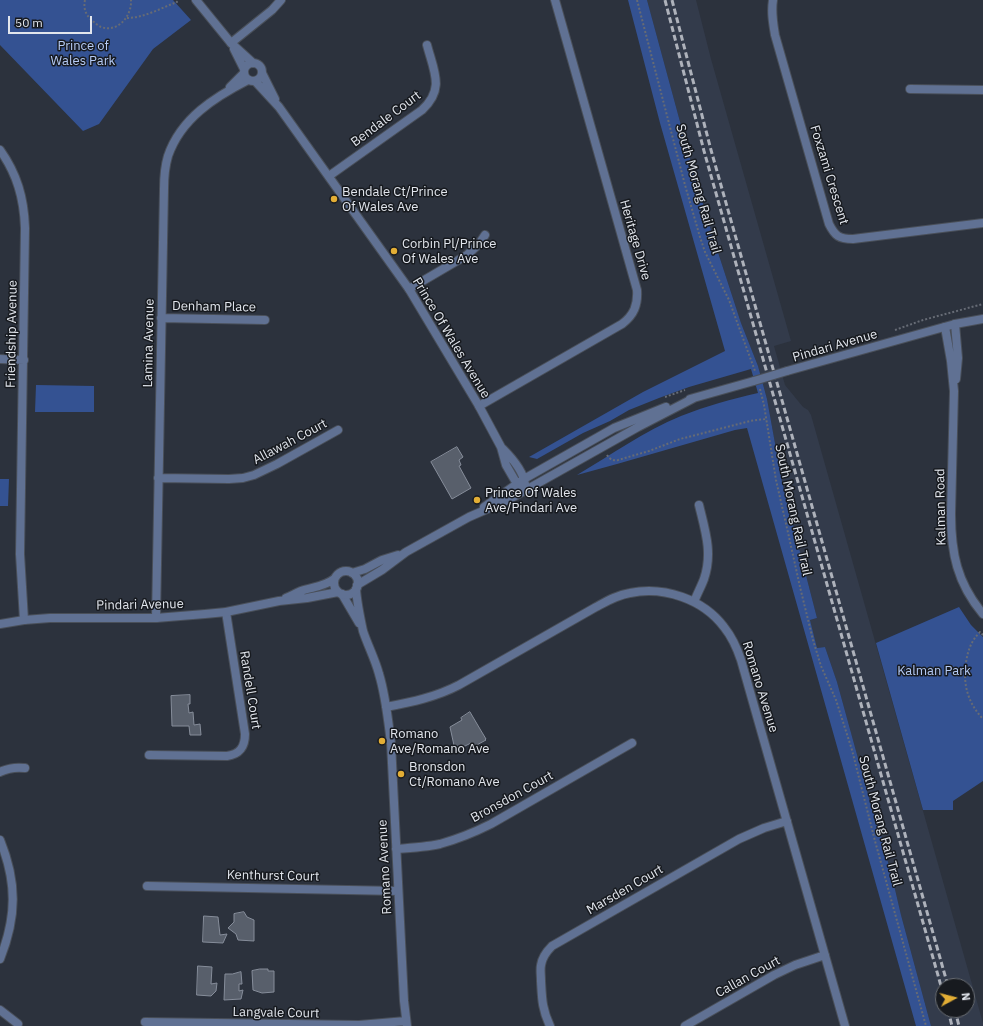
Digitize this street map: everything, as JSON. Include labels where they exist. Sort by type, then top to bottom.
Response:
[{"type":"street","name":"Prince Of Wales Avenue","points":[[196,0],[231,42],[253,62]]},
{"type":"street","points":[[231,42],[272,10],[281,0]]},
{"type":"street","name":"Heritage Drive","points":[[478,406],[622,324],[632,314],[638,298],[555,0]]},
{"type":"street","name":"Foxzami Crescent","points":[[773,0],[772,21],[775,35],[829,224],[835,234],[838,237],[853,239],[983,223]]},
{"type":"street","name":"Prince Of Wales Avenue","points":[[231,42],[248,76],[279,107],[409,289],[501,447],[506,464],[517,484],[525,491]]},
{"type":"street","name":"Bendale Court","points":[[329,176],[422,110],[431,101],[434,96],[436,78],[427,45]]},
{"type":"street","points":[[253,62],[260,65],[262,73],[260,78],[248,76],[248,64],[253,62]]},
{"type":"street","name":"Prince Of Wales Avenue","points":[[262,73],[279,107]]},
{"type":"street","name":"Lamina Avenue","points":[[156,618],[164,176],[168,156],[179,133],[186,123],[203,108],[248,76]]},
{"type":"street","points":[[910,89],[983,90]]},
{"type":"street","name":"Friendship Avenue","points":[[0,150],[16,178],[25,211],[20,554],[24,620]]},
{"type":"street","points":[[409,289],[467,255],[479,244],[485,235]]},
{"type":"street","name":"Denham Place","points":[[161,318],[266,320]]},
{"type":"street","name":"Pindari Avenue","points":[[357,587],[406,552],[469,517],[524,479],[629,422],[694,398],[955,324],[983,319]]},
{"type":"street","name":"Kalman Road","points":[[954,391],[958,358],[955,324]]},
{"type":"street","name":"Kalman Road","points":[[945,327],[951,361],[954,391],[951,514],[952,548],[957,569],[968,593],[974,604],[983,614]]},
{"type":"street","points":[[0,359],[24,360]]},
{"type":"street","name":"Pindari Avenue","points":[[469,517],[508,500],[602,447],[694,398]]},
{"type":"street","name":"Allawah Court","points":[[158,478],[243,478],[254,475],[277,464],[338,430]]},
{"type":"street","name":"Prince Of Wales Avenue","points":[[501,447],[514,460],[524,479],[525,491]]},
{"type":"street","points":[[694,602],[704,579],[709,558],[707,538],[699,505]]},
{"type":"street","name":"Pindari Avenue","points":[[352,573],[382,560],[406,552]]},
{"type":"street","points":[[342,571],[352,573],[357,578],[357,587],[350,594],[340,593],[334,586],[334,579],[342,571]]},
{"type":"street","name":"Pindari Avenue","points":[[0,624],[24,620],[71,618],[156,618],[226,612],[279,600],[302,591],[328,584],[334,579]]},
{"type":"street","name":"Romano Avenue","points":[[357,587],[357,604],[364,631],[383,688],[392,758],[404,1001],[407,1024]]},
{"type":"street","name":"Romano Avenue","points":[[386,707],[413,702],[446,692],[618,596],[630,593],[653,591],[666,592],[694,602],[723,626],[731,636],[737,648],[845,1026]]},
{"type":"street","name":"Pindari Avenue","points":[[279,600],[308,598],[340,593]]},
{"type":"street","name":"Romano Avenue","points":[[340,593],[364,631]]},
{"type":"street","name":"Randell Court","points":[[149,755],[227,756],[241,750],[245,740],[245,734],[226,612]]},
{"type":"street","name":"Bronsdon Court","points":[[396,849],[440,844],[476,831],[491,824],[632,743]]},
{"type":"street","points":[[0,772],[8,768],[25,768]]},
{"type":"street","name":"Marsden Court","points":[[550,1026],[542,1002],[541,964],[552,946],[739,839],[758,830],[787,821]]},
{"type":"street","points":[[0,840],[6,854],[10,870],[13,904],[6,944],[0,959]]},
{"type":"street","name":"Kenthurst Court","points":[[147,886],[398,891]]},
{"type":"street","name":"Callan Court","points":[[684,1026],[779,972],[825,955]]},
{"type":"street","points":[[0,1010],[18,1024]]},
{"type":"street","name":"Langvale Court","points":[[145,1022],[337,1026],[407,1024]]},
{"type":"path","points":[[85,0],[84,3],[87,15],[102,28],[114,27],[127,18],[131,7],[131,0]]},
{"type":"path","points":[[127,18],[133,18],[146,14],[176,2],[175,0]]},
{"type":"path","name":"South Morang Rail Trail","points":[[637,0],[700,237],[705,252],[729,300],[753,363],[757,381],[763,397],[776,480],[813,640],[821,666],[836,700],[852,750],[877,848],[926,1026]]},
{"type":"path","points":[[665,398],[691,389]]},
{"type":"path","points":[[602,447],[609,458],[618,460],[649,451],[680,439],[750,421],[766,419]]},
{"type":"path","points":[[983,635],[980,632],[972,643],[966,662],[965,680],[968,696],[983,719]]},
{"type":"shaded area","points":[[647,0],[696,0],[711,59],[791,341],[774,346],[785,385],[811,415],[970,978],[935,978],[935,1018],[975,1018],[975,995],[983,1026],[931,1026],[877,820],[872,809],[837,682],[825,647],[817,648],[810,620],[817,618],[782,482],[767,399],[758,366],[741,323],[695,177]]},
{"type":"green space","name":"Prince of Wales Park","points":[[0,0],[173,0],[191,20],[153,49],[99,124],[83,131],[0,45]]},
{"type":"green space","points":[[628,0],[647,0],[695,177],[713,237],[741,323],[758,366],[767,399],[782,482],[817,618],[810,620],[817,648],[825,647],[837,682],[872,809],[877,820],[931,1026],[916,1026],[747,428],[735,430],[577,475],[667,422],[690,412],[758,393],[751,369],[689,387],[659,398],[629,410],[610,421],[583,433],[537,459],[529,457],[643,392],[725,351],[660,123]]},
{"type":"green space","points":[[36,385],[94,386],[94,412],[35,412]]},
{"type":"green space","points":[[0,479],[9,479],[8,506],[0,506]]},
{"type":"green space","name":"Kalman Park","points":[[959,607],[971,625],[983,637],[983,781],[953,801],[953,810],[923,810],[876,643]]},
{"type":"building","points":[[457,447],[463,457],[459,460],[461,465],[459,466],[471,488],[452,499],[431,462]]},
{"type":"building","points":[[190,695],[190,704],[188,704],[189,713],[193,712],[194,725],[200,724],[201,735],[190,735],[189,726],[172,726],[171,696]]},
{"type":"building","points":[[470,712],[486,740],[473,747],[471,743],[455,750],[450,727],[462,720],[461,718]]},
{"type":"building","points":[[244,912],[247,917],[254,920],[254,941],[238,940],[236,934],[228,928],[234,922],[234,914]]},
{"type":"building","points":[[204,916],[218,917],[220,935],[227,934],[223,943],[203,942]]},
{"type":"building","points":[[198,966],[212,967],[211,984],[217,983],[216,991],[211,996],[197,995]]},
{"type":"building","points":[[260,969],[274,971],[274,992],[262,993],[253,990],[252,971]]},
{"type":"building","points":[[241,972],[242,984],[239,984],[239,991],[243,990],[241,999],[224,1000],[225,974]]},
{"type":"railway","points":[[665,0],[704,151],[939,978]]},
{"type":"railway","points":[[672,0],[711,150],[946,978]]},
{"type":"railway","points":[[950,1018],[952,1026]]},
{"type":"railway","points":[[957,1018],[959,1026]]},
{"type":"place","name":"Bendale Ct/Prince Of Wales Ave","points":[[334,199]]},
{"type":"place","name":"Corbin Pl/Prince Of Wales Ave","points":[[394,251]]},
{"type":"place","name":"Prince Of Wales Ave/Pindari Ave","points":[[477,500]]},
{"type":"place","name":"Romano Ave/Romano Ave","points":[[382,741]]},
{"type":"place","name":"Bronsdon Ct/Romano Ave","points":[[401,774]]}]
